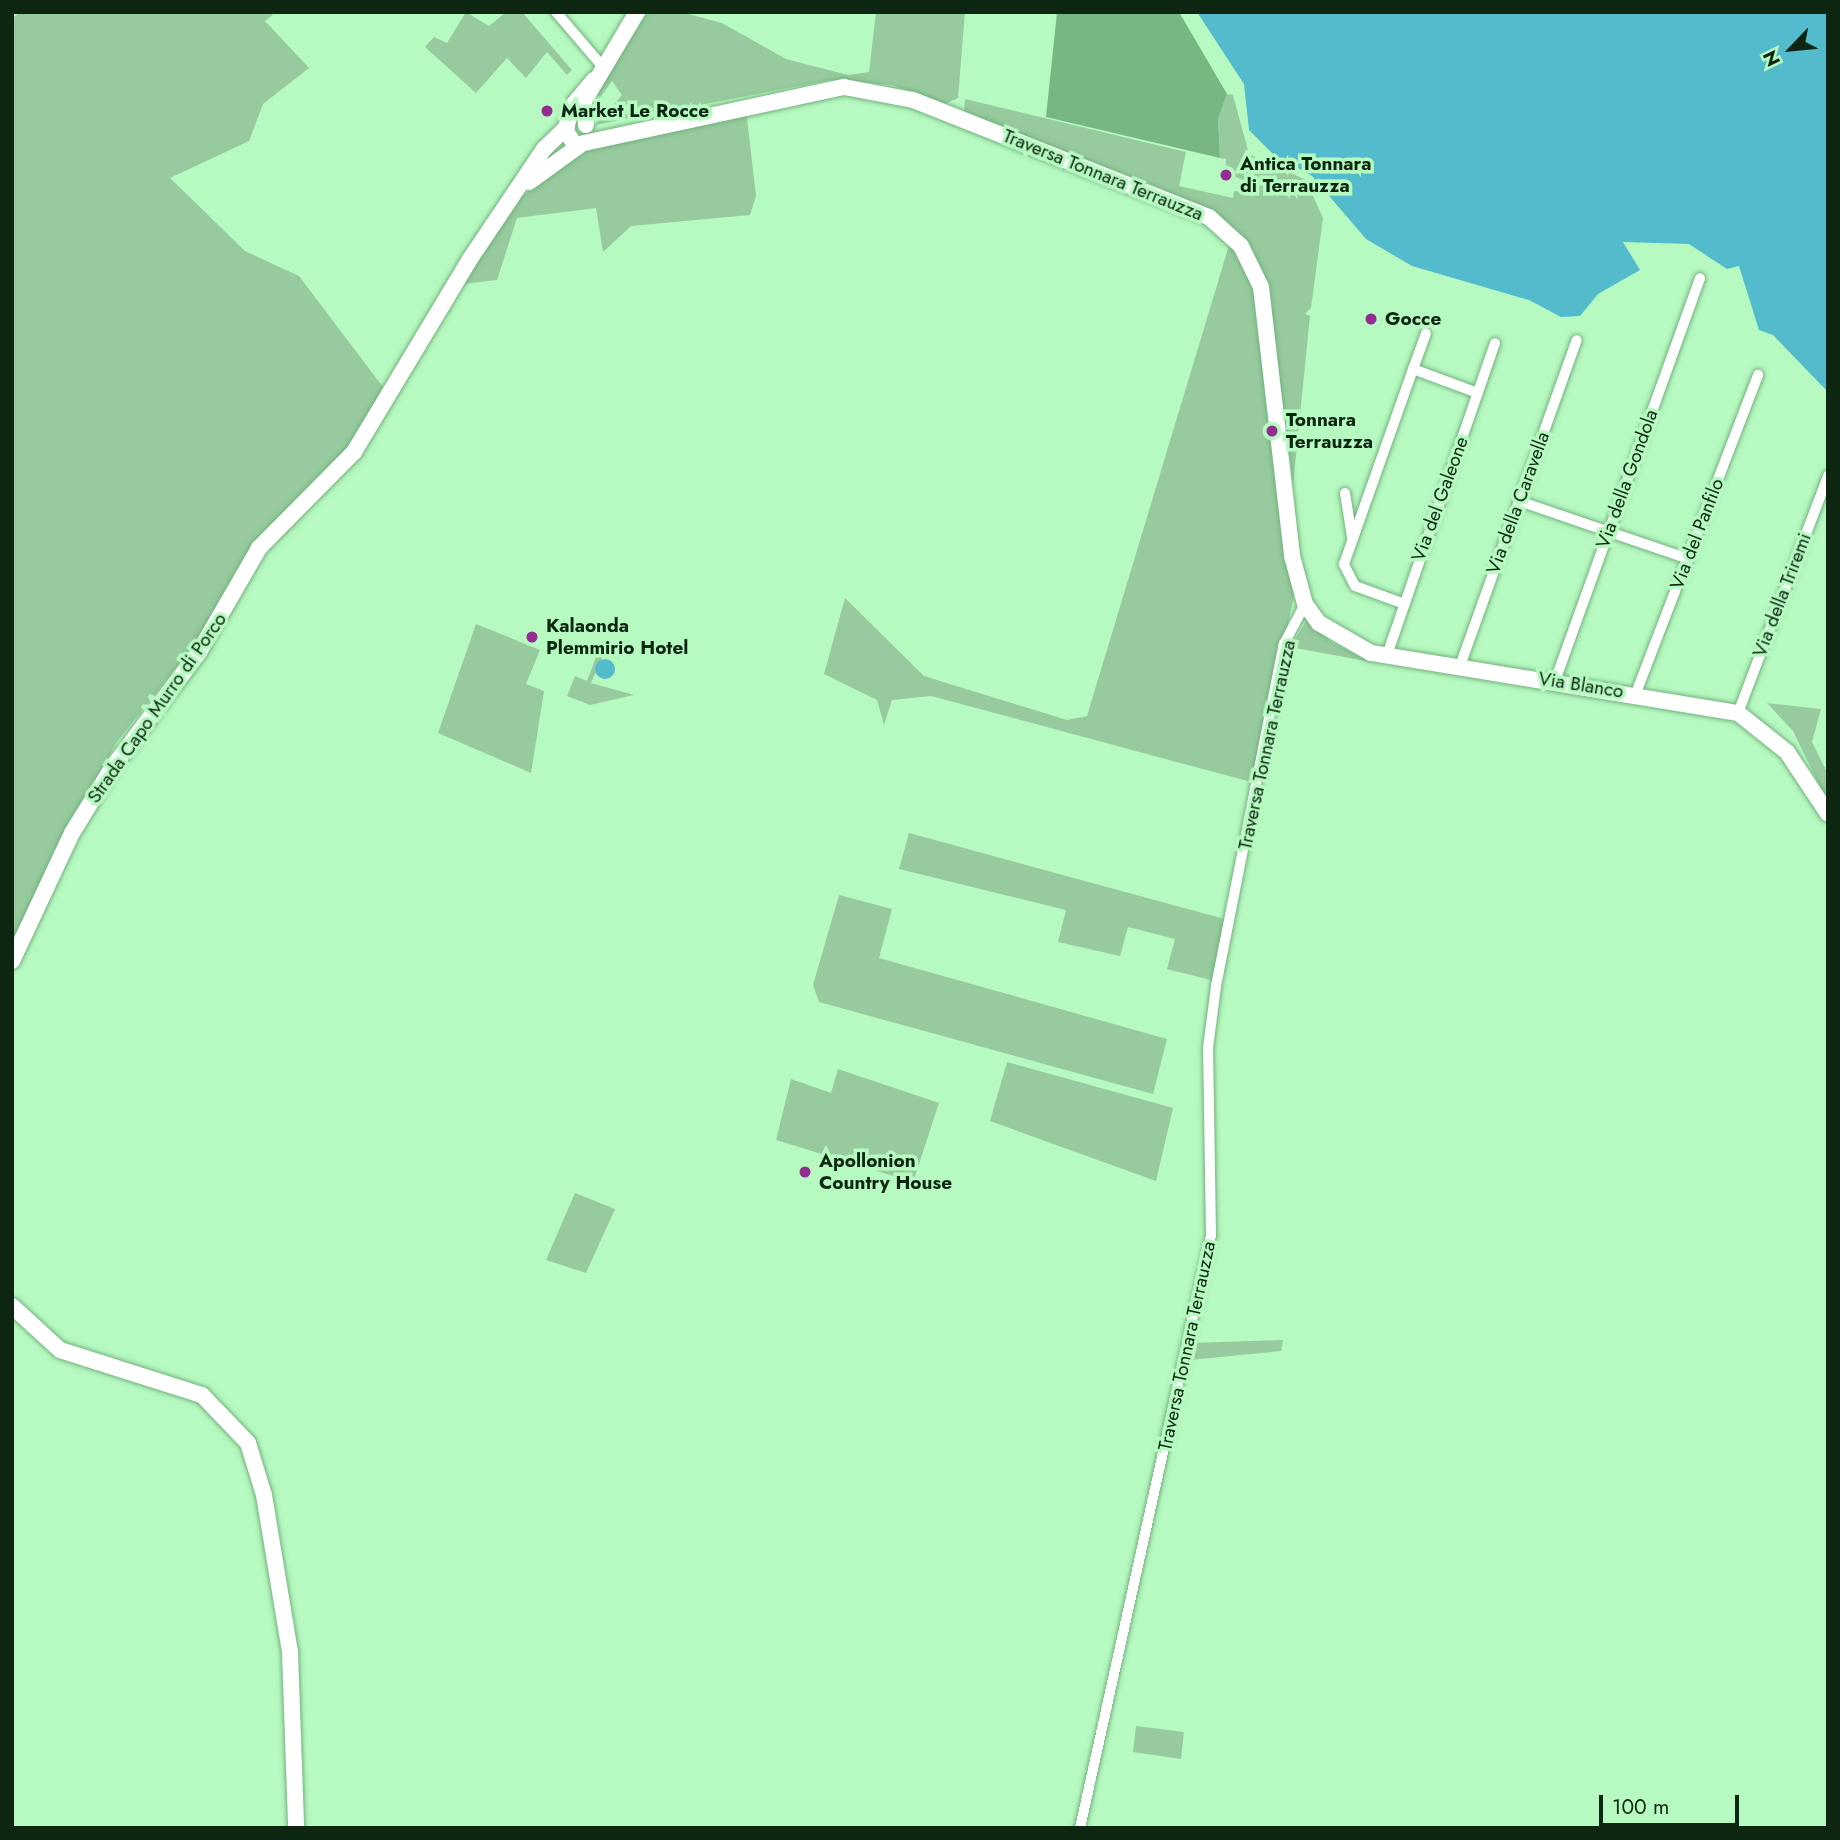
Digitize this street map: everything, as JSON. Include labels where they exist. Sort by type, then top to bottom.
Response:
[{"type":"street","points":[[556,12],[599,74],[636,12]]},
{"type":"street","name":"Strada Capo Murro di Porco","points":[[12,961],[100,786],[199,652],[260,548],[354,452],[514,196],[579,132],[574,104],[599,74]]},
{"type":"street","name":"Traversa Tonnara Terrauzza","points":[[579,132],[650,127],[806,90],[884,92],[1209,217],[1241,246],[1261,288],[1292,555],[1305,604],[1284,645],[1216,986],[1208,1048],[1211,1235],[1080,1828]]},
{"type":"street","name":"Via della Gondola","points":[[1555,681],[1700,278]]},
{"type":"street","points":[[1402,603],[1349,580],[1344,564],[1426,333]]},
{"type":"street","name":"Via della Caravella","points":[[1460,666],[1577,340]]},
{"type":"street","name":"Via del Galeone","points":[[1387,655],[1402,603],[1495,343]]},
{"type":"street","points":[[1413,369],[1478,393]]},
{"type":"street","name":"Via del Panfilo","points":[[1636,693],[1758,374]]},
{"type":"street","name":"Via della Triremi","points":[[1738,713],[1828,476]]},
{"type":"street","points":[[1345,493],[1352,540]]},
{"type":"street","points":[[1519,501],[1688,559]]},
{"type":"street","name":"Via Blanco","points":[[1305,604],[1346,643],[1387,655],[1636,693],[1738,713],[1787,752],[1828,814]]},
{"type":"street","points":[[12,1306],[60,1350],[202,1395],[247,1443],[264,1495],[289,1652],[296,1828]]},
{"type":"green space","points":[[21,12],[276,12],[265,21],[309,68],[263,104],[249,141],[170,178],[245,251],[299,276],[386,391],[343,453],[259,538],[201,636],[116,743],[12,941],[12,18]]},
{"type":"green space","points":[[466,12],[489,26],[506,12],[522,12],[572,70],[567,75],[547,52],[526,78],[507,58],[476,93],[425,47],[434,37],[447,43]]},
{"type":"green space","points":[[648,12],[681,12],[722,23],[786,59],[848,75],[869,72],[876,12],[965,12],[958,98],[945,104],[892,85],[830,80],[595,125],[600,119],[589,103],[599,113],[609,110],[622,95],[612,81],[600,97],[595,91]]},
{"type":"green space","points":[[1057,12],[1179,12],[1227,94],[1218,119],[1220,158],[1046,117]]},
{"type":"green space","points":[[1227,94],[1233,95],[1249,154],[1306,180],[1323,218],[1311,308],[1305,314],[1310,316],[1293,485],[1270,299],[1263,273],[1238,234],[1211,211],[1153,185],[964,112],[965,99],[1186,152],[1179,186],[1233,198],[1234,191],[1244,192],[1246,181],[1225,173],[1226,159],[1220,158],[1218,119]]},
{"type":"green space","points":[[746,110],[756,196],[750,215],[631,226],[603,252],[596,208],[517,218],[497,280],[463,284],[521,197],[584,150]]},
{"type":"green space","points":[[1230,242],[1254,286],[1285,560],[1294,595],[1255,783],[931,696],[892,700],[884,725],[877,700],[824,674],[845,598],[924,676],[1067,720],[1087,716]]},
{"type":"green space","points":[[1307,620],[1331,642],[1371,662],[1290,647]]},
{"type":"green space","points":[[476,624],[540,650],[526,684],[544,691],[531,773],[438,733]]},
{"type":"green space","points":[[599,649],[620,659],[603,656],[591,683],[634,695],[590,705],[567,696],[575,676],[587,681]]},
{"type":"green space","points":[[1767,703],[1821,709],[1812,742],[1828,774],[1828,803],[1793,731]]},
{"type":"green space","points":[[909,833],[1228,920],[1215,981],[1167,969],[1175,939],[1128,927],[1120,956],[1058,942],[1066,910],[899,869]]},
{"type":"green space","points":[[839,895],[892,909],[879,958],[1167,1039],[1153,1094],[819,1002],[813,985]]},
{"type":"green space","points":[[1007,1062],[1173,1108],[1156,1181],[990,1121]]},
{"type":"green space","points":[[838,1069],[939,1103],[913,1182],[776,1140],[791,1079],[831,1093]]},
{"type":"green space","points":[[575,1193],[615,1209],[586,1273],[546,1260]]},
{"type":"green space","points":[[1283,1340],[1281,1351],[1190,1360],[1192,1343]]},
{"type":"green space","points":[[1136,1726],[1184,1732],[1181,1759],[1133,1752]]},
{"type":"water","points":[[1197,12],[1828,12],[1828,392],[1773,335],[1759,330],[1739,266],[1727,269],[1689,244],[1623,242],[1640,270],[1598,294],[1580,316],[1561,317],[1529,300],[1412,266],[1366,239],[1312,176],[1273,154],[1249,130],[1244,84]]},
{"type":"water","points":[[601,659],[609,659],[615,669],[609,679],[601,679],[595,673],[595,665]]},
{"type":"place","name":"Market Le Rocce","points":[[547,111]]},
{"type":"place","name":"Antica Tonnara di Terrauzza","points":[[1226,175]]},
{"type":"place","name":"Gocce","points":[[1371,319]]},
{"type":"place","name":"Tonnara Terrauzza","points":[[1272,431]]},
{"type":"place","name":"Kalaonda Plemmirio Hotel","points":[[532,637]]},
{"type":"place","name":"Apollonion Country House","points":[[805,1172]]}]
